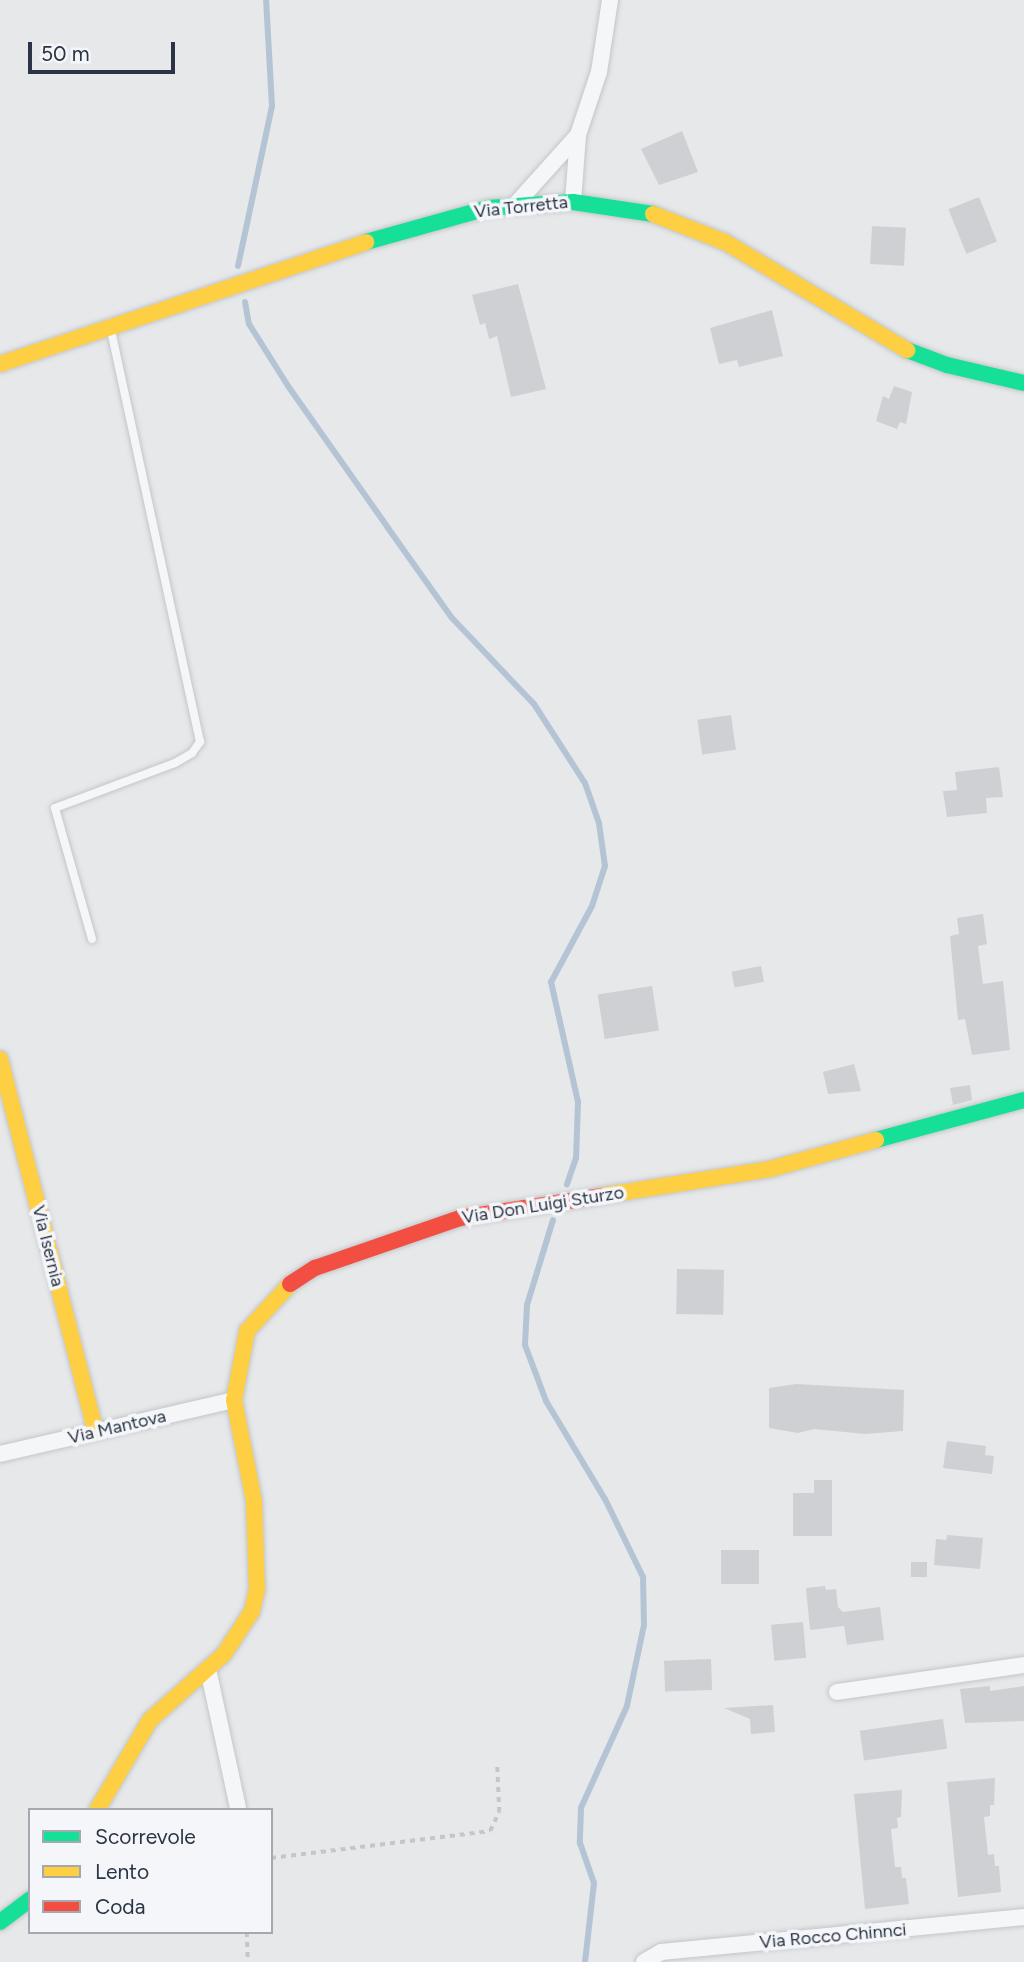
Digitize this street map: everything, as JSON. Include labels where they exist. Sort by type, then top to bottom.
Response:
[{"type":"street","points":[[573,202],[578,135],[599,72],[610,0]]},
{"type":"street","points":[[515,205],[578,135]]},
{"type":"street","name":"Via Torretta","points":[[0,365],[427,222],[515,205],[573,202],[635,208],[677,221],[725,242],[896,346],[947,365],[1024,383]]},
{"type":"street","name":"Via Isernia","points":[[0,1059],[96,1432]]},
{"type":"street","name":"Via Don Luigi Sturzo","points":[[98,1808],[123,1759],[150,1720],[208,1669],[243,1631],[257,1589],[254,1501],[234,1400],[247,1331],[267,1303],[315,1268],[460,1218],[770,1169],[1024,1100]]},
{"type":"street","name":"Via Mantova","points":[[0,1454],[234,1400]]},
{"type":"street","points":[[837,1692],[1024,1665]]},
{"type":"street","points":[[208,1669],[238,1808]]},
{"type":"street","points":[[0,1922],[28,1901]]},
{"type":"street","name":"Via Rocco Chinnci","points":[[644,1962],[661,1952],[1024,1917]]},
{"type":"lane","points":[[93,939],[55,808],[175,763],[200,742],[111,329]]},
{"type":"path","points":[[273,1858],[490,1831],[499,1812],[497,1767]]},
{"type":"path","points":[[247,1934],[248,1962]]},
{"type":"building","points":[[682,131],[698,172],[659,185],[641,149]]},
{"type":"building","points":[[979,197],[997,242],[966,254],[948,209]]},
{"type":"building","points":[[872,226],[906,228],[904,266],[870,264]]},
{"type":"building","points":[[518,284],[546,389],[511,397],[497,336],[489,339],[485,323],[480,325],[472,295]]},
{"type":"building","points":[[772,310],[783,356],[739,367],[737,360],[719,364],[710,328]]},
{"type":"building","points":[[894,386],[912,392],[906,424],[900,422],[897,429],[876,421],[883,396],[889,399]]},
{"type":"building","points":[[731,715],[736,750],[702,754],[697,720]]},
{"type":"building","points":[[999,767],[1003,797],[986,798],[987,813],[947,817],[943,791],[957,790],[955,772]]},
{"type":"building","points":[[983,914],[987,944],[978,946],[983,984],[1003,981],[1010,1050],[972,1055],[965,1019],[958,1020],[950,936],[959,934],[957,918]]},
{"type":"building","points":[[761,966],[764,982],[735,987],[732,972]]},
{"type":"building","points":[[652,986],[659,1030],[605,1039],[598,995]]},
{"type":"building","points":[[854,1064],[861,1091],[828,1094],[823,1072]]},
{"type":"building","points":[[970,1085],[972,1100],[953,1105],[950,1088]]},
{"type":"building","points":[[677,1269],[724,1270],[723,1315],[676,1314]]},
{"type":"building","points":[[796,1384],[904,1390],[903,1431],[865,1434],[814,1429],[798,1433],[769,1428],[769,1388]]},
{"type":"building","points":[[947,1441],[986,1446],[985,1455],[994,1456],[992,1474],[943,1468]]},
{"type":"building","points":[[814,1480],[832,1480],[832,1536],[793,1536],[793,1493],[814,1493]]},
{"type":"building","points":[[947,1535],[983,1538],[980,1569],[934,1565],[936,1539],[946,1540]]},
{"type":"building","points":[[721,1550],[759,1550],[759,1584],[721,1584]]},
{"type":"building","points":[[911,1562],[927,1562],[927,1577],[911,1577]]},
{"type":"building","points":[[825,1586],[826,1590],[836,1589],[838,1607],[843,1612],[880,1607],[884,1640],[847,1645],[844,1626],[810,1630],[806,1588]]},
{"type":"building","points":[[803,1622],[806,1658],[774,1661],[771,1625]]},
{"type":"building","points":[[711,1659],[712,1690],[665,1692],[664,1661]]},
{"type":"building","points":[[990,1686],[990,1691],[1024,1686],[1024,1721],[965,1723],[960,1689]]},
{"type":"building","points":[[773,1705],[775,1732],[751,1734],[750,1719],[724,1708]]},
{"type":"building","points":[[943,1719],[947,1749],[864,1760],[860,1731]]},
{"type":"building","points":[[995,1778],[994,1805],[990,1805],[990,1816],[984,1817],[988,1855],[994,1854],[995,1866],[999,1866],[1001,1892],[958,1897],[947,1782]]},
{"type":"building","points":[[902,1790],[898,1828],[891,1829],[895,1867],[901,1867],[902,1878],[906,1878],[909,1904],[865,1909],[854,1794]]},
{"type":"waterway","points":[[238,266],[272,106],[266,0]]},
{"type":"waterway","points":[[245,302],[249,324],[288,386],[388,528],[452,618],[534,704],[585,783],[599,823],[605,866],[592,906],[551,982],[578,1102],[576,1158],[567,1184]]},
{"type":"waterway","points":[[553,1220],[527,1305],[525,1345],[546,1401],[605,1499],[643,1577],[644,1625],[627,1706],[581,1808],[580,1843],[594,1883],[585,1962]]},
{"type":"traffic: fast","points":[[366,242],[488,208],[573,202],[653,214]]},
{"type":"traffic: fast","points":[[907,350],[947,365],[1024,383]]},
{"type":"traffic: fast","points":[[876,1140],[1024,1100]]},
{"type":"traffic: fast","points":[[0,1922],[28,1901]]},
{"type":"traffic: slow","points":[[653,214],[725,242],[907,350]]},
{"type":"traffic: slow","points":[[0,364],[366,242]]},
{"type":"traffic: slow","points":[[0,1059],[96,1432]]},
{"type":"traffic: slow","points":[[600,1196],[770,1169],[876,1140]]},
{"type":"traffic: slow","points":[[98,1808],[150,1720],[224,1654],[252,1611],[257,1589],[254,1501],[234,1400],[247,1331],[290,1284]]},
{"type":"traffic: jam","points":[[290,1284],[315,1268],[460,1218],[600,1196]]}]
